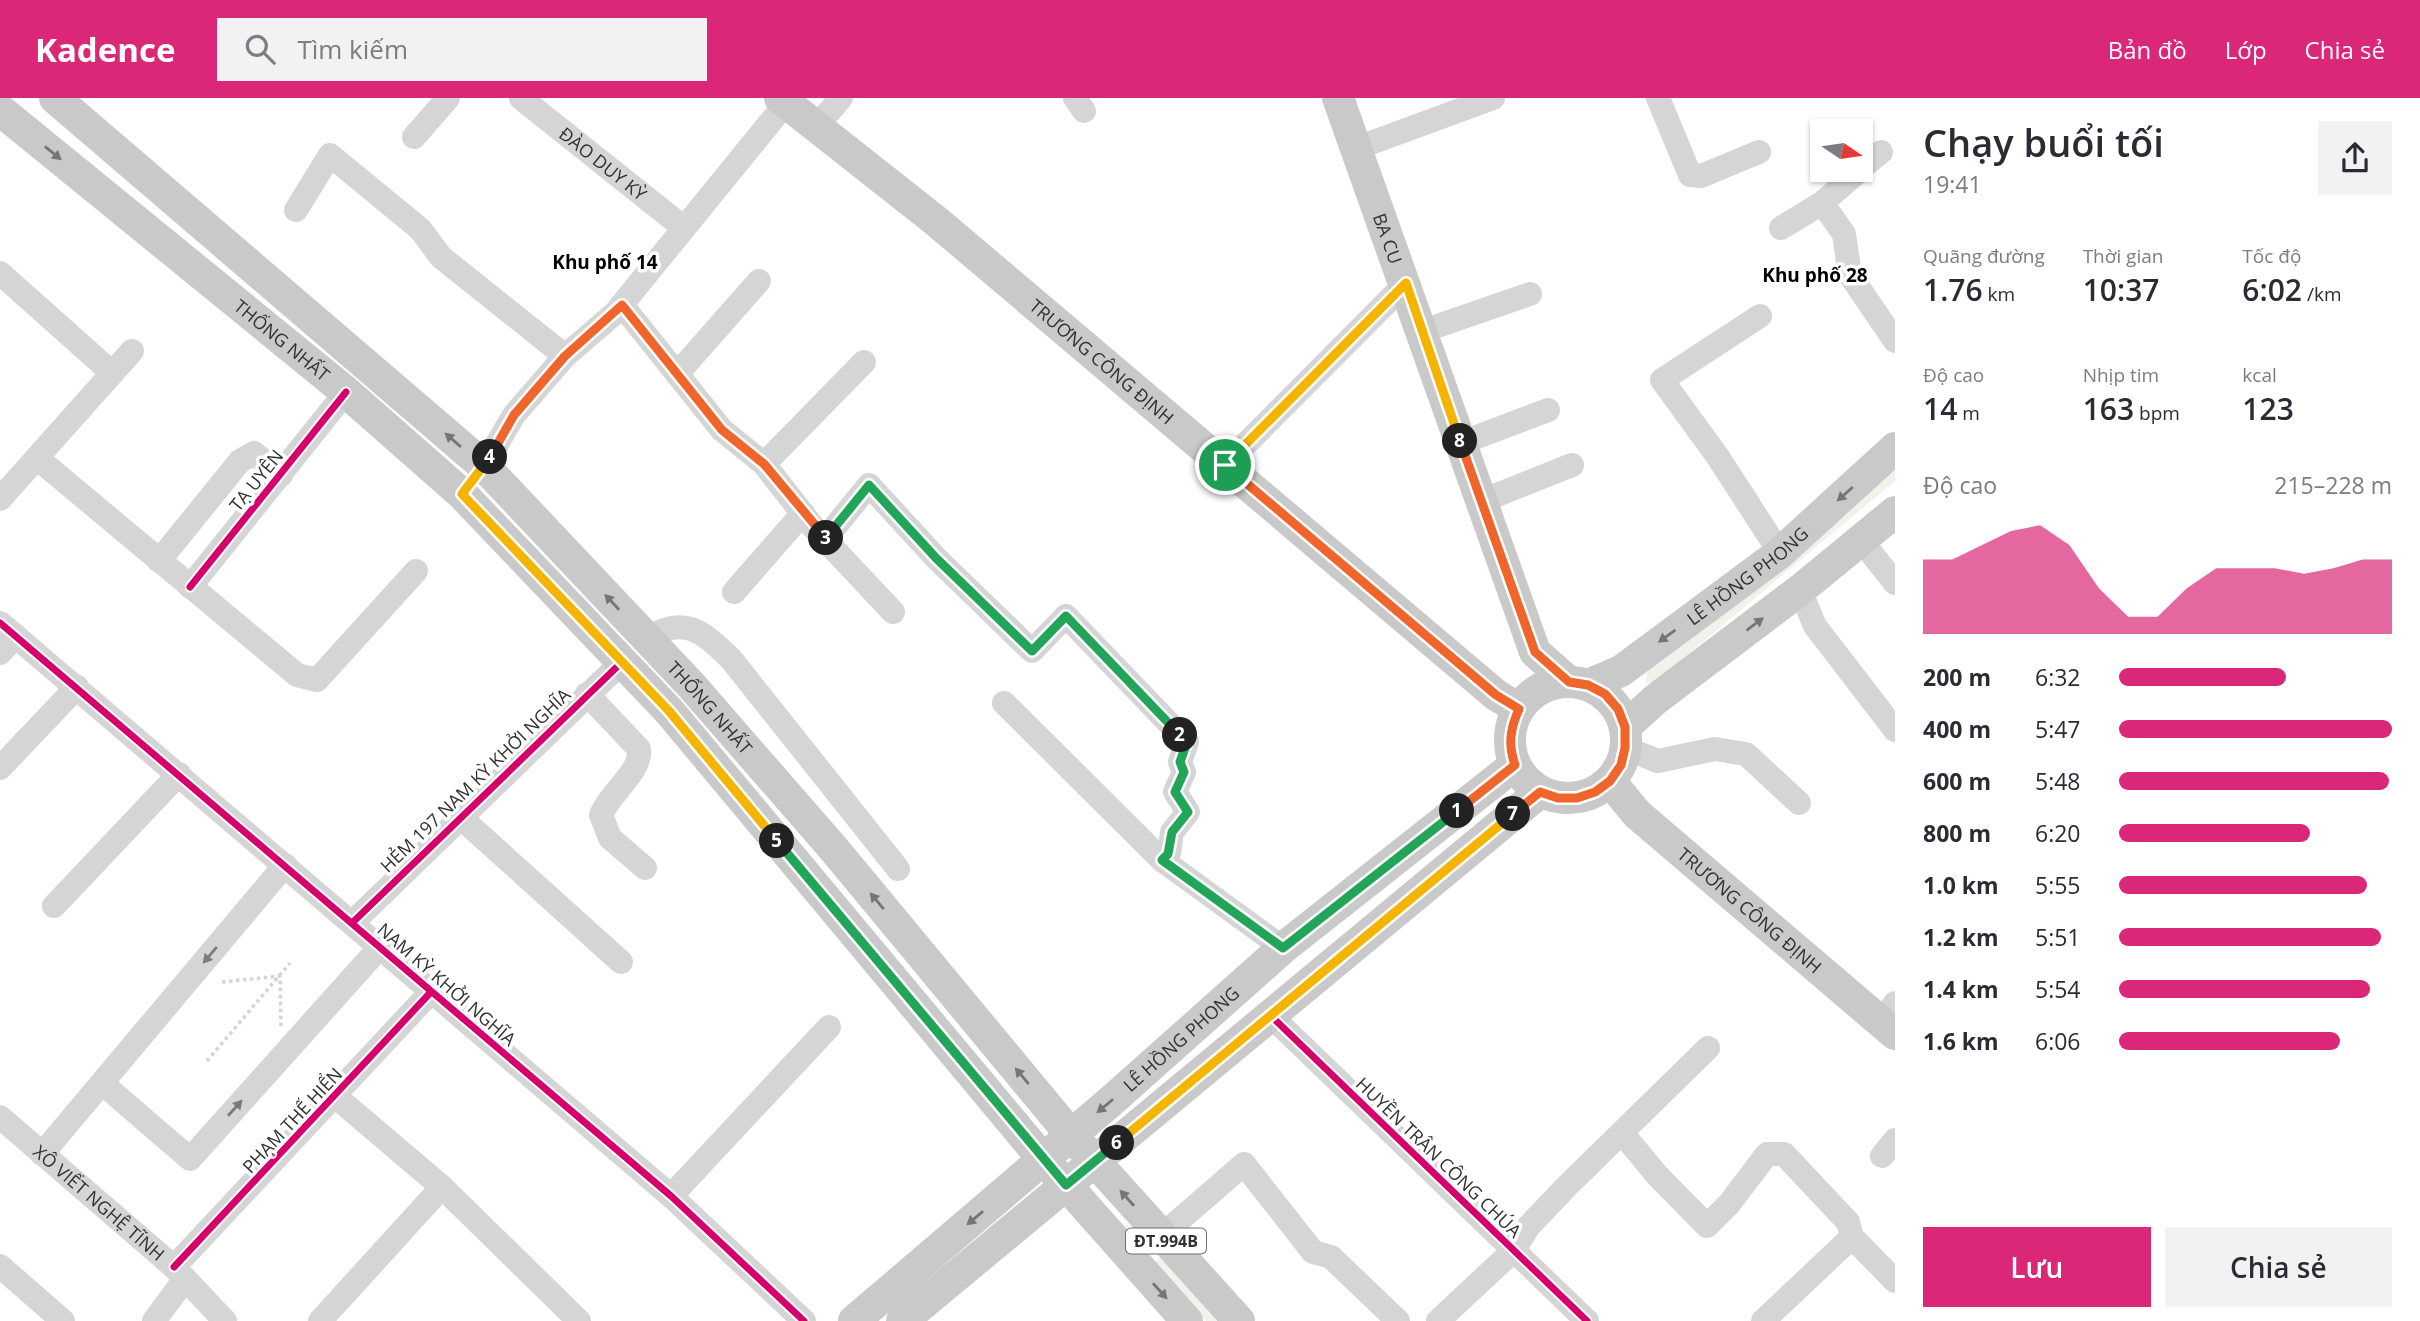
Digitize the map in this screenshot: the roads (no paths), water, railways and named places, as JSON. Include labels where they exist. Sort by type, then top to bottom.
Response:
[{"type":"main road","name":"THỐNG NHẤT","points":[[55,98],[484,466],[648,639],[833,848],[1094,1161]]},
{"type":"main road","name":"BA CU","points":[[1338,98],[1535,652],[1578,683]]},
{"type":"main road","name":"TRƯƠNG CÔNG ĐỊNH","points":[[783,100],[936,221],[1496,695],[1519,709]]},
{"type":"main road","name":"THỐNG NHẤT","points":[[0,110],[346,392],[462,494],[669,711],[1066,1185]]},
{"type":"main road","name":"LÊ HỒNG PHONG","points":[[1578,683],[1620,671],[1780,553],[1895,448]]},
{"type":"main road","points":[[462,494],[484,466]]},
{"type":"main road","points":[[1625,738],[1656,699],[1800,590],[1895,512]]},
{"type":"main road","points":[[1578,683],[1605,694],[1618,709],[1625,738],[1621,765],[1610,781],[1595,792],[1577,798],[1558,798],[1540,792],[1525,780],[1515,765],[1510,745],[1511,726],[1519,709],[1532,694],[1549,685],[1578,683]]},
{"type":"main road","name":"LÊ HỒNG PHONG","points":[[862,1319],[1283,948],[1515,765]]},
{"type":"main road","name":"TRƯƠNG CÔNG ĐỊNH","points":[[1610,781],[1637,814],[1890,1019]]},
{"type":"main road","name":"LÊ HỒNG PHONG","points":[[915,1317],[1094,1161],[1540,792]]},
{"type":"main road","points":[[805,874],[833,848]]},
{"type":"main road","name":"ĐT.994B","points":[[1094,1161],[1239,1321]]},
{"type":"main road","name":"ĐT.994B","points":[[1066,1185],[1187,1321]]},
{"type":"street","points":[[414,137],[448,98]]},
{"type":"street","name":"ĐÀO DUY KỲ","points":[[521,98],[684,228]]},
{"type":"street","points":[[816,127],[841,98]]},
{"type":"street","points":[[1357,148],[1493,98]]},
{"type":"street","points":[[1658,98],[1689,176],[1701,176],[1759,152]]},
{"type":"street","points":[[484,466],[514,415],[565,356],[622,305],[783,100]]},
{"type":"street","points":[[1873,159],[1881,152]]},
{"type":"street","points":[[296,210],[330,155],[420,229],[441,257],[565,356]]},
{"type":"street","points":[[1780,228],[1822,203],[1846,182]]},
{"type":"street","points":[[1822,203],[1844,234],[1850,275],[1895,341]]},
{"type":"street","points":[[0,273],[111,372]]},
{"type":"street","points":[[677,374],[759,281]]},
{"type":"street","points":[[1225,465],[1406,283]]},
{"type":"street","points":[[1423,331],[1530,293]]},
{"type":"street","points":[[622,305],[722,430],[764,464],[825,539],[893,612]]},
{"type":"street","points":[[1760,316],[1662,380],[1718,457],[1780,553]]},
{"type":"street","points":[[5,485],[37,458],[132,351]]},
{"type":"street","points":[[764,464],[864,362]]},
{"type":"street","name":"TẠ UYÊN","points":[[190,587],[346,392]]},
{"type":"street","points":[[1461,443],[1548,410]]},
{"type":"street","name":"TẠ UYÊN","points":[[159,561],[240,461],[254,453],[281,475]]},
{"type":"street","points":[[37,458],[297,675],[317,680],[416,571]]},
{"type":"street","points":[[1482,501],[1572,466]]},
{"type":"street","points":[[825,539],[869,485],[936,558],[1032,651],[1066,616],[1187,742],[1180,762],[1184,772],[1175,792],[1188,812],[1172,832],[1168,854],[1162,860]]},
{"type":"street","points":[[734,592],[803,513]]},
{"type":"street","points":[[1861,540],[1895,583]]},
{"type":"street","points":[[1800,590],[1815,626],[1895,730]]},
{"type":"street","points":[[648,639],[663,629],[676,626],[689,628],[709,638],[731,659],[898,869]]},
{"type":"street","name":"NAM KỲ KHỞI NGHĨA","points":[[5,637],[77,687],[381,946],[430,993],[671,1196],[804,1321]]},
{"type":"street","name":"HẺM 197 NAM KỲ KHỞI NGHĨA","points":[[352,923],[459,816],[622,662]]},
{"type":"street","points":[[0,768],[77,687]]},
{"type":"street","points":[[587,694],[639,749],[637,762],[609,797],[601,815],[610,838],[645,868]]},
{"type":"street","points":[[1004,704],[1162,860],[1283,948]]},
{"type":"street","points":[[1625,738],[1658,761],[1715,749],[1746,754],[1799,803]]},
{"type":"street","points":[[54,906],[179,775]]},
{"type":"street","points":[[459,816],[621,962]]},
{"type":"street","points":[[42,1154],[285,865]]},
{"type":"street","points":[[103,1084],[190,1159],[381,946]]},
{"type":"street","name":"PHẠM THẾ HIỂN","points":[[154,1321],[180,1273],[430,993]]},
{"type":"street","name":"HUYỀN TRÂN CÔNG CHÚA","points":[[1270,1015],[1587,1321]]},
{"type":"street","points":[[671,1196],[829,1027]]},
{"type":"street","points":[[1438,1321],[1513,1251],[1529,1226],[1708,1048]]},
{"type":"street","points":[[336,1097],[442,1186],[566,1317]]},
{"type":"street","name":"XÔ VIẾT NGHỆ TĨNH","points":[[0,1116],[180,1273],[225,1321]]},
{"type":"street","points":[[1622,1133],[1657,1175],[1707,1226],[1729,1204],[1767,1154],[1784,1154],[1848,1222],[1852,1237],[1895,1281]]},
{"type":"street","points":[[1161,1236],[1244,1164],[1313,1252],[1331,1257],[1398,1321]]},
{"type":"street","points":[[320,1321],[442,1186]]},
{"type":"street","points":[[1763,1321],[1852,1237]]},
{"type":"street","points":[[0,1266],[63,1321]]},
{"type":"district","name":"Khu phố 14","points":[[605,262]]},
{"type":"district","name":"Khu phố 28","points":[[1815,275]]}]
